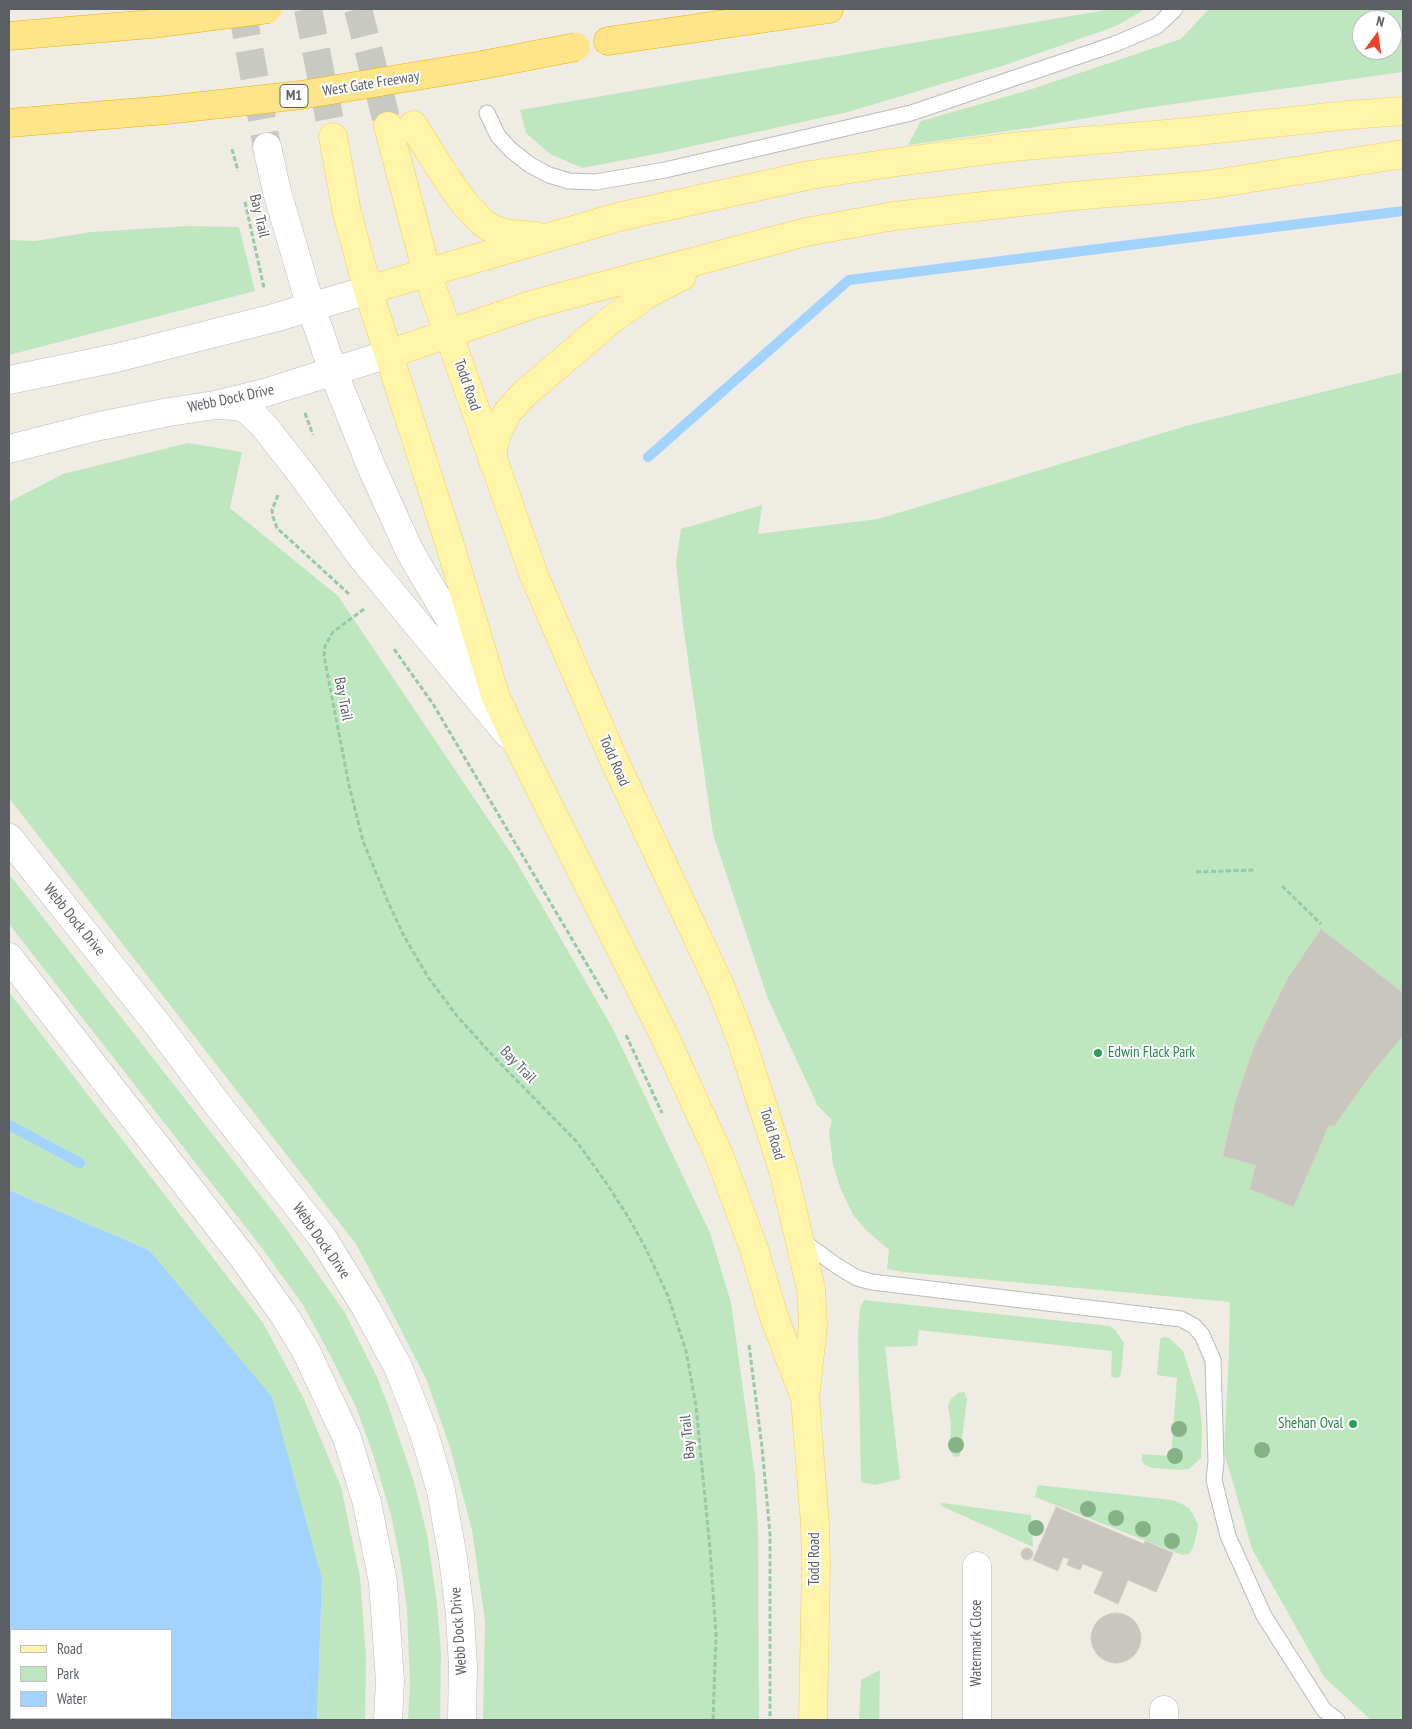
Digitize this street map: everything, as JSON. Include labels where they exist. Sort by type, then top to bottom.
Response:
[{"type":"highway","points":[[9,36],[151,24],[268,9]]},
{"type":"highway","name":"West Gate Freeway","points":[[9,123],[166,110],[301,95],[477,66],[608,41],[728,9]]},
{"type":"highway","points":[[608,41],[829,9]]},
{"type":"main road","points":[[368,290],[618,217],[810,175],[1012,147],[1349,115],[1403,112]]},
{"type":"main road","name":"Todd Road","points":[[552,236],[510,234],[495,230],[484,224],[401,126],[427,273],[493,464],[535,578],[585,695],[640,818],[721,988],[765,1108],[786,1179],[811,1289],[813,1326],[805,1398],[815,1532],[813,1720]]},
{"type":"main road","name":"Todd Road","points":[[333,137],[347,214],[368,290],[450,542],[495,695],[519,747],[639,983],[719,1155],[754,1249],[774,1317],[805,1398]]},
{"type":"main road","points":[[493,464],[498,431],[507,413],[524,394],[612,320],[648,293],[747,246],[806,232],[894,216],[1073,196],[1207,185],[1403,154]]},
{"type":"main road","name":"Webb Dock Drive","points":[[389,354],[534,304],[747,246]]},
{"type":"street","name":"Todd Road","points":[[267,147],[277,192],[311,307],[333,371],[371,466],[410,552],[495,695]]},
{"type":"street","points":[[9,380],[116,358],[311,307],[368,290]]},
{"type":"street","name":"Webb Dock Drive","points":[[9,449],[169,412],[215,405],[264,393],[389,354]]},
{"type":"street","points":[[215,405],[237,406],[248,410],[264,426],[296,466],[361,556],[519,747]]},
{"type":"street","points":[[9,457],[57,437]]},
{"type":"street","name":"Webb Dock Drive","points":[[9,838],[162,1029],[218,1105],[322,1237],[366,1308],[398,1368],[424,1433],[441,1491],[460,1615],[462,1720]]},
{"type":"street","points":[[9,957],[245,1260],[284,1315],[305,1349],[347,1438],[370,1520],[383,1582],[387,1619],[390,1681],[388,1720]]},
{"type":"street","name":"Watermark Close","points":[[977,1720],[978,1566]]},
{"type":"lane","points":[[487,113],[498,136],[511,150],[530,165],[549,175],[569,181],[596,182],[665,170],[911,113],[1116,44],[1157,26],[1175,9]]},
{"type":"lane","points":[[800,1239],[837,1266],[858,1278],[872,1282],[1181,1319],[1194,1326],[1202,1335],[1213,1360],[1216,1461],[1214,1480],[1228,1536],[1264,1616],[1324,1710],[1337,1720]]},
{"type":"path","name":"Bay Trail","points":[[232,149],[239,178]]},
{"type":"path","name":"Bay Trail","points":[[244,198],[264,288]]},
{"type":"path","points":[[279,492],[272,510],[272,517],[277,528],[353,598]]},
{"type":"path","points":[[358,603],[369,614]]},
{"type":"path","name":"Bay Trail","points":[[364,609],[333,632],[324,646],[324,656],[349,785],[363,841],[388,902],[404,936],[428,977],[457,1016],[577,1142],[607,1184],[646,1249],[668,1296],[686,1351],[696,1406],[710,1549],[716,1635],[713,1720]]},
{"type":"path","points":[[389,642],[433,704],[610,1003]]},
{"type":"path","points":[[1196,872],[1256,870]]},
{"type":"path","points":[[1282,886],[1321,924]]},
{"type":"path","points":[[622,1027],[664,1117]]},
{"type":"path","points":[[749,1342],[762,1447],[770,1534],[770,1720]]},
{"type":"green space","points":[[1112,9],[1144,10],[1116,26],[1005,65],[848,112],[661,153],[582,168],[550,154],[526,133],[520,110]]},
{"type":"green space","points":[[1209,9],[1403,9],[1403,72],[1145,108],[1035,127],[908,145],[921,121],[1026,91],[1181,39]]},
{"type":"green space","points":[[187,226],[239,227],[255,291],[9,355],[9,240],[35,241],[91,232]]},
{"type":"green space","name":"Edwin Flack Park","points":[[1403,372],[1403,1720],[1371,1720],[1324,1677],[1252,1549],[1224,1452],[1230,1302],[887,1269],[889,1250],[865,1229],[853,1215],[840,1187],[833,1164],[829,1132],[832,1120],[818,1106],[768,999],[713,834],[676,563],[681,529],[762,505],[758,534],[878,519],[1186,426]]},
{"type":"green space","points":[[188,443],[242,452],[230,508],[338,596],[513,856],[613,1029],[710,1233],[731,1303],[755,1476],[758,1530],[759,1720],[483,1720],[485,1621],[472,1530],[450,1447],[427,1381],[395,1318],[356,1244],[9,798],[9,502],[63,474]]},
{"type":"green space","points":[[9,874],[282,1223],[345,1313],[377,1377],[389,1408],[414,1482],[427,1534],[437,1603],[441,1652],[440,1720],[408,1720],[410,1684],[407,1609],[391,1515],[374,1457],[356,1407],[330,1355],[303,1305],[262,1248],[9,924]]},
{"type":"green space","points":[[9,992],[263,1323],[304,1399],[341,1487],[360,1577],[366,1657],[365,1720],[317,1720],[322,1579],[149,1250],[9,1190]]},
{"type":"green space","points":[[864,1300],[1110,1326],[1124,1343],[1121,1374],[1118,1378],[1111,1377],[1112,1351],[919,1330],[917,1346],[885,1347],[900,1479],[875,1485],[861,1482],[858,1336],[860,1308]]},
{"type":"green space","points":[[1164,1337],[1169,1338],[1183,1351],[1199,1401],[1202,1426],[1201,1458],[1189,1469],[1152,1468],[1145,1465],[1142,1461],[1142,1454],[1171,1456],[1177,1378],[1157,1375],[1160,1339]]},
{"type":"green space","points":[[964,1392],[967,1399],[960,1456],[954,1457],[950,1451],[951,1424],[948,1406],[951,1399],[958,1393]]},
{"type":"green space","points":[[1038,1485],[1172,1500],[1182,1504],[1190,1509],[1198,1524],[1193,1548],[1189,1554],[1182,1555],[1035,1497]]},
{"type":"green space","points":[[942,1503],[1031,1515],[1033,1547],[941,1506]]},
{"type":"green space","points":[[880,1670],[879,1720],[859,1720],[861,1680]]},
{"type":"water","points":[[9,1190],[149,1250],[272,1397],[322,1579],[317,1720],[9,1720]]},
{"type":"building","points":[[1321,929],[1403,993],[1403,1036],[1374,1070],[1334,1126],[1329,1125],[1293,1207],[1250,1189],[1256,1165],[1223,1156],[1236,1100],[1254,1047],[1288,978]]},
{"type":"building","points":[[1056,1507],[1144,1544],[1145,1541],[1173,1553],[1156,1592],[1128,1580],[1118,1604],[1094,1593],[1103,1572],[1083,1564],[1080,1570],[1067,1565],[1069,1559],[1063,1557],[1058,1571],[1033,1560]]},
{"type":"building","points":[[1025,1548],[1029,1548],[1033,1554],[1029,1560],[1025,1560],[1021,1556],[1021,1552]]},
{"type":"building","points":[[1111,1613],[1121,1613],[1134,1620],[1141,1633],[1141,1643],[1134,1656],[1121,1663],[1111,1663],[1102,1659],[1095,1652],[1091,1643],[1091,1633],[1095,1624],[1102,1617]]},
{"type":"waterway","points":[[648,457],[849,280],[1403,211]]},
{"type":"waterway","points":[[9,1125],[80,1163]]},
{"type":"tunnel","points":[[242,9],[267,147]]},
{"type":"tunnel","points":[[308,9],[333,137]]},
{"type":"tunnel","points":[[358,9],[388,126]]},
{"type":"place","name":"Edwin Flack Park","points":[[1098,1053]]},
{"type":"place","name":"Shehan Oval","points":[[1353,1424]]}]
